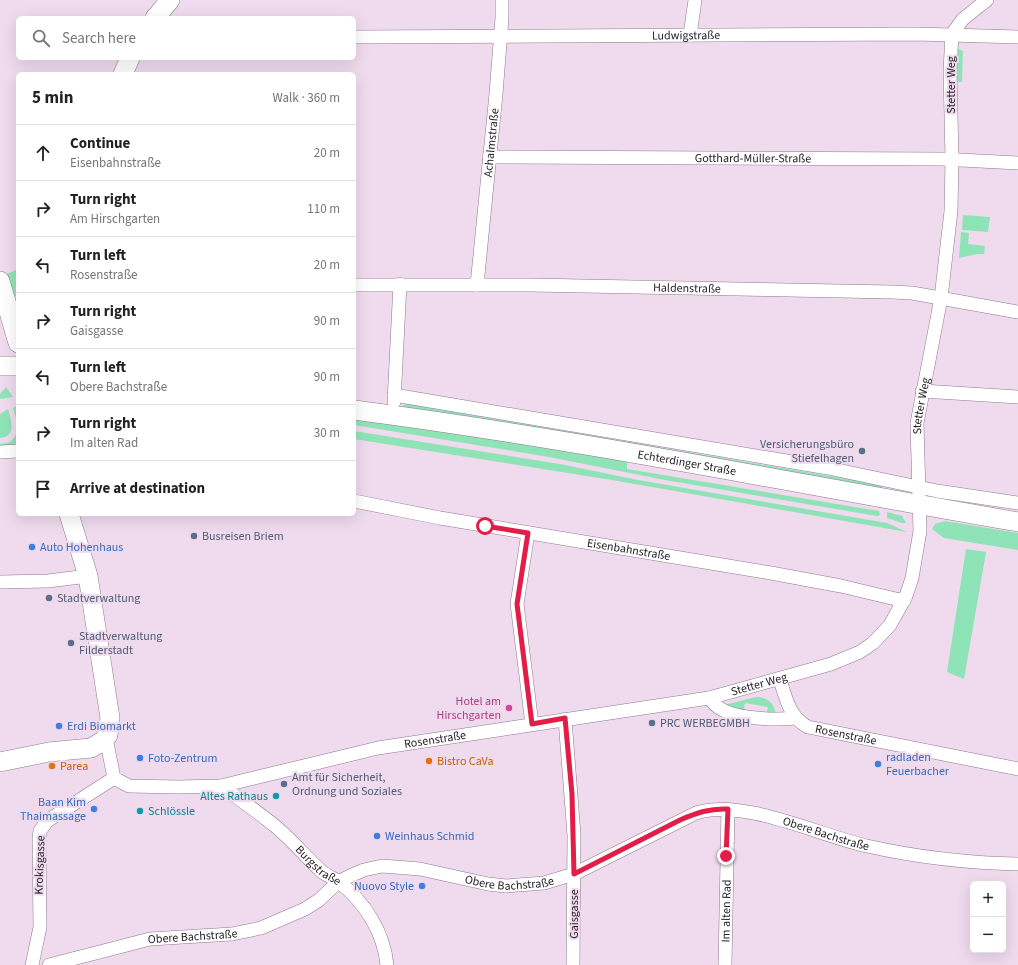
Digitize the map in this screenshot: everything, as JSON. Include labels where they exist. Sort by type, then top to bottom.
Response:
[{"type":"main road","points":[[157,16],[170,0]]},
{"type":"main road","points":[[124,72],[129,60]]},
{"type":"main road","points":[[0,281],[14,310],[16,326]]},
{"type":"main road","points":[[0,366],[16,366]]},
{"type":"main road","name":"Echterdinger Straße","points":[[356,410],[644,454],[1018,522]]},
{"type":"main road","points":[[0,762],[49,752],[91,748],[99,745],[106,738],[110,730],[110,718],[88,576],[70,516]]},
{"type":"street","name":"Achalmstraße","points":[[477,284],[502,18],[502,0]]},
{"type":"street","points":[[690,35],[695,0]]},
{"type":"street","points":[[952,34],[963,19],[987,0]]},
{"type":"street","name":"Ludwigstraße","points":[[356,36],[952,34],[1018,37]]},
{"type":"street","name":"Stetter Weg","points":[[709,698],[780,680],[847,658],[873,643],[890,625],[909,589],[920,530],[917,423],[941,298],[951,211],[952,159],[950,98],[952,34]]},
{"type":"street","name":"Gotthard-Müller-Straße","points":[[489,157],[952,159],[1018,163]]},
{"type":"street","points":[[393,416],[400,284]]},
{"type":"street","name":"Haldenstraße","points":[[356,285],[477,284],[870,291],[912,293],[1018,312]]},
{"type":"street","points":[[922,391],[1018,397]]},
{"type":"street","name":"Echterdinger Straße","points":[[394,395],[828,468],[918,487],[1018,503]]},
{"type":"street","points":[[0,452],[16,451]]},
{"type":"street","name":"Eisenbahnstraße","points":[[356,502],[528,533],[771,573],[854,589],[904,601]]},
{"type":"street","points":[[528,533],[517,604],[532,724]]},
{"type":"street","points":[[0,582],[48,581],[88,576]]},
{"type":"street","points":[[709,698],[721,709],[730,712],[769,719],[795,718],[790,709],[780,680]]},
{"type":"street","name":"Rosenstraße","points":[[114,778],[129,786],[221,786],[378,748],[565,718],[709,698]]},
{"type":"street","name":"Gaisgasse","points":[[565,718],[572,794],[574,874],[573,965]]},
{"type":"street","name":"Rosenstraße","points":[[795,718],[808,727],[1018,769]]},
{"type":"street","points":[[106,738],[114,778]]},
{"type":"street","name":"Krokisgasse","points":[[32,965],[40,927],[40,831],[47,821],[114,778]]},
{"type":"street","name":"Burgstraße","points":[[221,786],[274,826],[300,849],[320,871],[338,882],[359,901],[368,914],[382,941],[387,965]]},
{"type":"street","name":"Obere Bachstraße","points":[[49,965],[150,939],[232,934],[261,928],[305,909],[319,900],[338,882],[364,870],[382,866],[420,868],[488,884],[506,886],[544,883],[574,874],[696,813],[716,808],[746,811],[837,838],[888,850],[969,861],[1018,864]]},
{"type":"street","name":"Im alten Rad","points":[[725,965],[728,809]]},
{"type":"green space","points":[[958,49],[963,51],[962,82],[956,82]]},
{"type":"green space","points":[[963,215],[990,217],[988,232],[962,230]]},
{"type":"green space","points":[[961,232],[969,233],[968,244],[985,246],[984,254],[959,258]]},
{"type":"green space","points":[[16,270],[15,297],[7,274]]},
{"type":"green space","points":[[6,387],[13,397],[0,399],[0,394]]},
{"type":"green space","points":[[407,404],[882,485],[882,489],[403,408],[403,405]]},
{"type":"green space","points":[[16,406],[16,418],[13,408]]},
{"type":"green space","points":[[8,409],[12,427],[11,431],[9,435],[0,438],[0,414]]},
{"type":"green space","points":[[356,417],[627,461],[627,469],[879,511],[880,515],[877,516],[665,480],[549,457],[356,425]]},
{"type":"green space","points":[[356,431],[560,464],[638,480],[887,523],[907,532],[618,481],[356,439]]},
{"type":"green space","points":[[16,435],[16,445],[0,447],[0,444],[10,442]]},
{"type":"green space","points":[[887,512],[902,516],[906,523],[887,518]]},
{"type":"green space","points":[[945,521],[1018,533],[1018,550],[944,538],[932,529],[935,524]]},
{"type":"green space","points":[[966,549],[986,552],[964,679],[947,672]]},
{"type":"green space","points":[[756,697],[764,698],[770,702],[776,715],[766,716],[768,707],[745,703],[743,712],[724,705]]},
{"type":"place","name":"Versicherungsbüro Stiefelhagen","points":[[862,451]]},
{"type":"place","name":"Busreisen Briem","points":[[194,536]]},
{"type":"place","name":"Auto Hohenhaus","points":[[32,547]]},
{"type":"place","name":"Stadtverwaltung","points":[[49,598]]},
{"type":"place","name":"Stadtverwaltung Filderstadt","points":[[71,643]]},
{"type":"place","name":"Hotel am Hirschgarten","points":[[509,708]]},
{"type":"place","name":"PRC WERBEGMBH","points":[[652,723]]},
{"type":"place","name":"Erdi Biomarkt","points":[[59,726]]},
{"type":"place","name":"Foto-Zentrum","points":[[140,758]]},
{"type":"place","name":"Bistro CaVa","points":[[429,761]]},
{"type":"place","name":"radladen Feuerbacher","points":[[878,764]]},
{"type":"place","name":"Parea","points":[[52,766]]},
{"type":"place","name":"Amt für Sicherheit, Ordnung und Soziales","points":[[284,784]]},
{"type":"place","name":"Altes Rathaus","points":[[276,796]]},
{"type":"place","name":"Baan Kim Thaimassage","points":[[94,809]]},
{"type":"place","name":"Schlössle","points":[[140,811]]},
{"type":"place","name":"Weinhaus Schmid","points":[[377,836]]},
{"type":"place","name":"Nuovo Style","points":[[422,886]]},
{"type":"route","points":[[485,526],[528,533],[517,596],[520,644],[532,724],[565,718],[572,794],[574,874],[680,820],[704,810],[716,808],[728,809],[726,856]]}]
